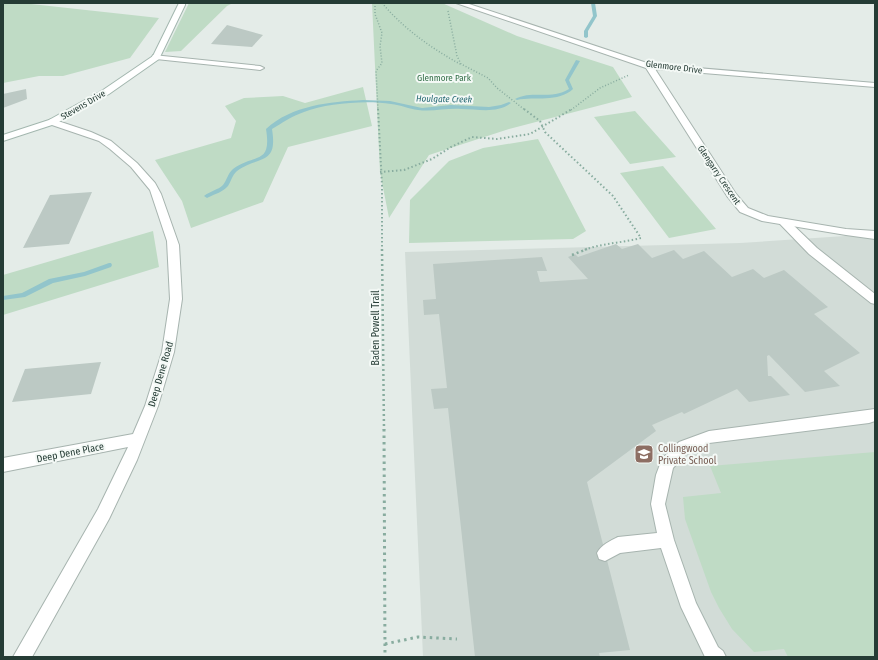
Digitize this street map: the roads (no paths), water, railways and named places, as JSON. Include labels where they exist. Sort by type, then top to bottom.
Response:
[{"type":"street","name":"Stevens Drive","points":[[3,138],[52,122],[106,92],[156,57],[182,6],[182,3]]},
{"type":"street","name":"Glenmore Drive","points":[[459,3],[649,66],[875,85]]},
{"type":"street","points":[[156,57],[260,68]]},
{"type":"street","name":"Glengarry Crescent","points":[[649,66],[738,204],[754,215],[784,222],[875,235]]},
{"type":"street","name":"Deep Dene Road","points":[[22,657],[70,574],[104,510],[138,439],[159,385],[170,338],[177,297],[174,247],[155,189],[129,159],[108,143],[79,130],[52,122]]},
{"type":"street","points":[[784,222],[813,251],[875,300]]},
{"type":"street","points":[[717,657],[712,653],[689,607],[666,540],[658,504],[663,475],[667,464],[684,446],[709,437],[875,415]]},
{"type":"street","name":"Deep Dene Place","points":[[3,465],[138,439]]},
{"type":"street","points":[[606,553],[618,545],[666,540]]},
{"type":"waterway","name":"Houlgate Creek","points":[[586,37],[586,31],[595,16],[593,3]]},
{"type":"waterway","name":"Houlgate Creek","points":[[517,99],[524,97],[552,96],[565,93],[571,89],[567,80],[578,61]]},
{"type":"waterway","name":"Houlgate Creek","points":[[207,196],[224,187],[235,170],[262,158],[267,154],[270,149],[271,141],[269,129],[286,118],[313,107],[338,103],[390,102],[422,109],[451,107],[489,109],[509,103]]},
{"type":"waterway","name":"Houlgate Creek","points":[[3,298],[23,295],[51,281],[85,274],[109,265]]},
{"type":"place","name":"Collingwood Private School","points":[[644,454]]},
{"type":"park label","name":"Glenmore Park","points":[[444,78]]}]
